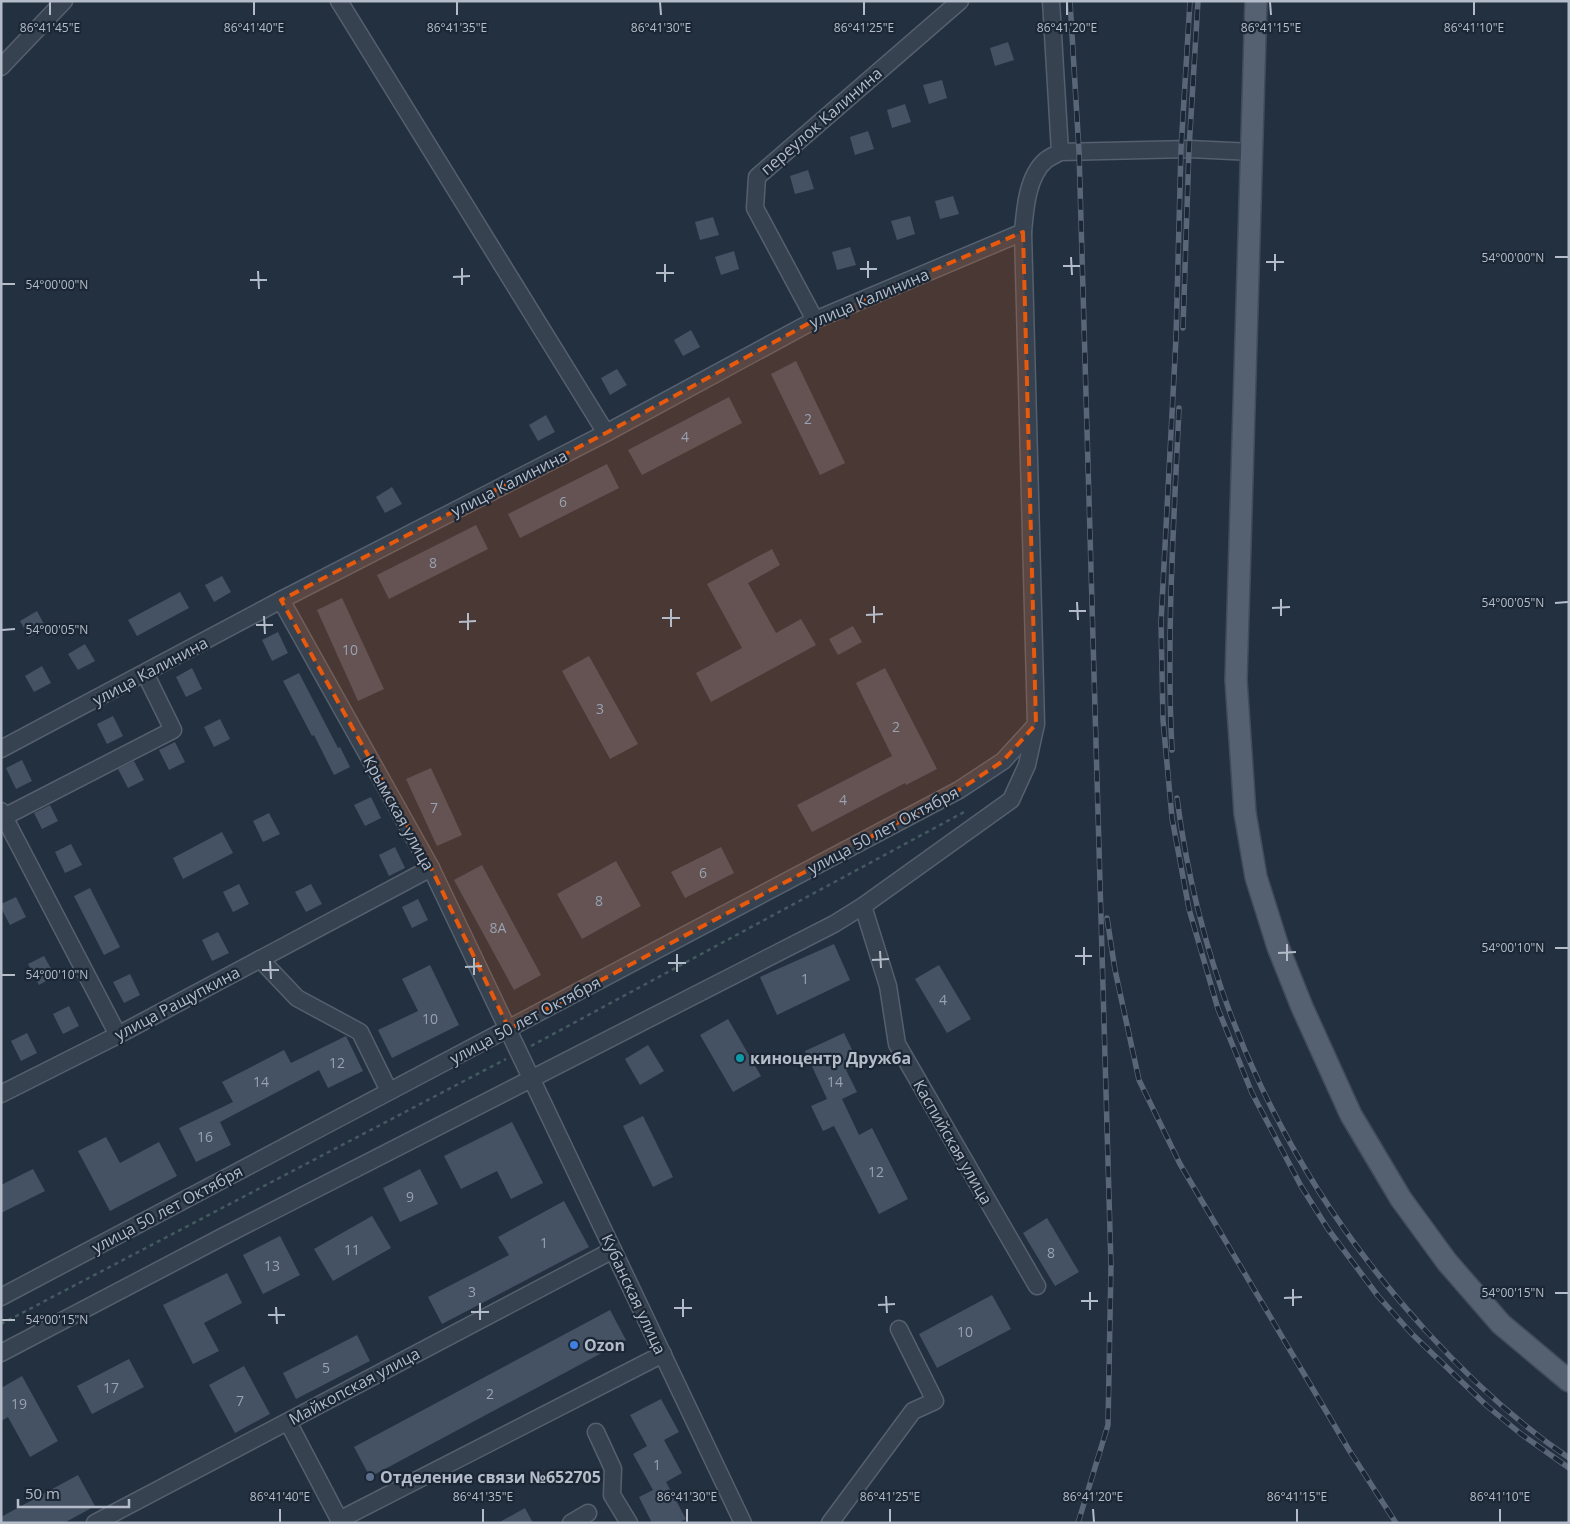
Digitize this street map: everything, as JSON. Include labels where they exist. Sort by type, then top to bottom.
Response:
[{"type":"main road","points":[[1256,1],[1236,680],[1246,813],[1256,878],[1278,947],[1302,1007],[1351,1115],[1401,1199],[1447,1262],[1501,1324],[1569,1382]]},
{"type":"street","points":[[1,67],[64,1]]},
{"type":"street","points":[[340,1],[606,434]]},
{"type":"street","name":"переулок Калинина","points":[[815,320],[755,208],[757,177],[960,1]]},
{"type":"street","points":[[1052,1],[1060,152]]},
{"type":"street","points":[[1,1353],[224,1236],[834,924],[863,906],[1011,800],[1028,765],[1036,724],[1023,232],[1026,199],[1034,177],[1045,161],[1060,152],[1189,149],[1253,152]]},
{"type":"street","name":"улица Калинина","points":[[1,750],[281,600],[606,434],[815,320],[1023,232]]},
{"type":"street","name":"Крымская улица","points":[[281,600],[431,868],[519,1052]]},
{"type":"street","points":[[118,1034],[3,814],[174,730],[145,674]]},
{"type":"street","name":"улица 50 лет Октября","points":[[1,1298],[959,790],[1003,761],[1036,724]]},
{"type":"street","name":"улица Ращупкина","points":[[1,1094],[431,868]]},
{"type":"street","name":"Каспийская улица","points":[[863,906],[888,986],[897,1044],[1037,1286]]},
{"type":"street","points":[[260,959],[297,998],[360,1032],[390,1092]]},
{"type":"street","name":"Кубанская улица","points":[[519,1052],[663,1354],[736,1519]]},
{"type":"street","name":"Майкопская улица","points":[[95,1523],[613,1250]]},
{"type":"street","points":[[830,1523],[913,1411],[935,1401],[899,1329]]},
{"type":"street","points":[[288,1422],[340,1521],[663,1354]]},
{"type":"street","points":[[596,1432],[613,1469],[612,1495],[629,1523]]},
{"type":"street","points":[[571,1523],[588,1513]]},
{"type":"path","points":[[1,1324],[519,1052],[972,808]]},
{"type":"highlighted area","points":[[1023,232],[1036,724],[1003,761],[959,790],[509,1029],[431,868],[281,600],[606,433],[815,320]]},
{"type":"building","points":[[1008,42],[1014,60],[995,66],[990,48]]},
{"type":"building","points":[[942,80],[947,98],[929,104],[923,85]]},
{"type":"building","points":[[905,104],[911,122],[892,128],[887,110]]},
{"type":"building","points":[[868,131],[874,149],[855,155],[850,137]]},
{"type":"building","points":[[808,170],[814,189],[795,194],[790,176]]},
{"type":"building","points":[[953,196],[959,214],[940,219],[935,201]]},
{"type":"building","points":[[910,216],[915,234],[897,240],[891,221]]},
{"type":"building","points":[[713,217],[719,235],[700,240],[695,222]]},
{"type":"building","points":[[850,247],[856,265],[837,270],[832,252]]},
{"type":"building","points":[[734,251],[739,269],[721,275],[715,257]]},
{"type":"building","points":[[691,330],[700,347],[683,356],[674,340]]},
{"type":"building","points":[[796,361],[845,463],[820,475],[771,374]]},
{"type":"building","points":[[617,369],[627,385],[610,395],[601,378]]},
{"type":"building","points":[[729,397],[742,423],[642,475],[628,450]]},
{"type":"building","points":[[546,415],[555,432],[538,441],[529,425]]},
{"type":"building","points":[[607,464],[619,488],[520,538],[508,514]]},
{"type":"building","points":[[392,487],[402,504],[385,513],[376,497]]},
{"type":"building","points":[[476,525],[488,549],[389,599],[377,575]]},
{"type":"building","points":[[772,549],[780,565],[748,583],[776,633],[801,619],[816,645],[711,702],[696,673],[742,648],[707,584]]},
{"type":"building","points":[[222,576],[231,592],[214,602],[205,585]]},
{"type":"building","points":[[180,592],[189,608],[137,636],[128,620]]},
{"type":"building","points":[[342,598],[384,689],[358,701],[317,610]]},
{"type":"building","points":[[37,611],[46,628],[29,637],[20,621]]},
{"type":"building","points":[[853,626],[862,642],[838,655],[829,639]]},
{"type":"building","points":[[278,632],[288,653],[272,661],[262,640]]},
{"type":"building","points":[[85,644],[95,661],[78,670],[68,654]]},
{"type":"building","points":[[589,656],[638,744],[610,759],[562,671]]},
{"type":"building","points":[[42,666],[51,683],[34,692],[25,676]]},
{"type":"building","points":[[192,668],[202,689],[186,697],[176,677]]},
{"type":"building","points":[[885,668],[937,769],[906,785],[905,783],[812,832],[797,805],[892,756],[856,683]]},
{"type":"building","points":[[299,673],[350,767],[334,775],[283,681]]},
{"type":"building","points":[[113,716],[123,736],[107,744],[97,724]]},
{"type":"building","points":[[220,719],[230,739],[214,747],[204,727]]},
{"type":"building","points":[[175,742],[185,762],[169,770],[159,750]]},
{"type":"building","points":[[22,760],[32,781],[16,789],[6,768]]},
{"type":"building","points":[[134,761],[144,780],[128,788],[118,769]]},
{"type":"building","points":[[431,768],[462,835],[437,846],[406,779]]},
{"type":"building","points":[[371,797],[381,818],[365,826],[354,805]]},
{"type":"building","points":[[50,805],[58,821],[42,829],[34,813]]},
{"type":"building","points":[[269,813],[280,834],[263,842],[253,821]]},
{"type":"building","points":[[222,832],[233,853],[183,879],[173,858]]},
{"type":"building","points":[[71,844],[82,865],[65,873],[55,852]]},
{"type":"building","points":[[395,847],[405,868],[389,876],[379,855]]},
{"type":"building","points":[[721,847],[734,873],[685,898],[671,872]]},
{"type":"building","points":[[616,861],[641,906],[582,939],[557,894]]},
{"type":"building","points":[[482,865],[541,975],[514,990],[454,880]]},
{"type":"building","points":[[239,884],[249,904],[233,912],[223,892]]},
{"type":"building","points":[[311,884],[322,904],[306,912],[295,892]]},
{"type":"building","points":[[90,888],[120,947],[104,955],[74,896]]},
{"type":"building","points":[[16,897],[26,917],[10,925],[1,908],[1,904]]},
{"type":"building","points":[[418,899],[428,920],[412,928],[402,907]]},
{"type":"building","points":[[218,932],[229,953],[212,961],[202,940]]},
{"type":"building","points":[[834,944],[850,980],[777,1015],[760,977]]},
{"type":"building","points":[[44,956],[55,976],[39,985],[28,964]]},
{"type":"building","points":[[430,965],[459,1025],[392,1058],[378,1030],[418,1011],[402,979]]},
{"type":"building","points":[[939,965],[971,1019],[947,1033],[915,979]]},
{"type":"building","points":[[130,974],[140,995],[124,1003],[113,982]]},
{"type":"building","points":[[69,1006],[79,1026],[63,1034],[53,1014]]},
{"type":"building","points":[[728,1019],[761,1076],[733,1092],[700,1035]]},
{"type":"building","points":[[27,1033],[37,1053],[21,1061],[11,1041]]},
{"type":"building","points":[[844,1033],[859,1064],[846,1070],[857,1092],[842,1099],[859,1135],[872,1128],[908,1199],[879,1214],[834,1126],[823,1131],[811,1106],[827,1099],[805,1051]]},
{"type":"building","points":[[346,1036],[363,1071],[328,1088],[319,1070],[220,1122],[231,1145],[196,1162],[179,1128],[233,1102],[222,1082],[284,1050],[291,1063]]},
{"type":"building","points":[[648,1045],[664,1071],[640,1085],[625,1059]]},
{"type":"building","points":[[643,1116],[673,1177],[653,1187],[623,1126]]},
{"type":"building","points":[[512,1122],[543,1183],[511,1199],[497,1171],[461,1189],[444,1156]]},
{"type":"building","points":[[106,1137],[120,1163],[159,1142],[177,1176],[110,1211],[78,1151]]},
{"type":"building","points":[[33,1169],[45,1191],[1,1213],[1,1185]]},
{"type":"building","points":[[420,1169],[438,1204],[400,1222],[383,1188]]},
{"type":"building","points":[[564,1201],[589,1247],[442,1324],[428,1297],[509,1255],[498,1237]]},
{"type":"building","points":[[372,1216],[391,1248],[333,1281],[314,1249]]},
{"type":"building","points":[[1047,1218],[1079,1272],[1055,1286],[1023,1233]]},
{"type":"building","points":[[280,1236],[300,1275],[263,1294],[243,1255]]},
{"type":"building","points":[[227,1273],[242,1303],[204,1323],[219,1351],[193,1364],[163,1305]]},
{"type":"building","points":[[992,1295],[1011,1329],[937,1368],[919,1334]]},
{"type":"building","points":[[610,1310],[626,1340],[370,1477],[354,1447]]},
{"type":"building","points":[[357,1335],[370,1361],[296,1399],[283,1373]]},
{"type":"building","points":[[129,1359],[144,1387],[92,1414],[77,1386]]},
{"type":"building","points":[[244,1366],[270,1414],[235,1433],[209,1385]]},
{"type":"building","points":[[22,1376],[58,1441],[30,1457],[8,1417],[1,1421],[1,1388]]},
{"type":"building","points":[[661,1399],[679,1432],[664,1440],[682,1473],[666,1482],[686,1519],[678,1523],[652,1523],[639,1497],[653,1490],[633,1454],[647,1446],[630,1415]]},
{"type":"building","points":[[78,1475],[95,1506],[64,1523],[1,1523],[1,1517]]},
{"type":"building","points":[[525,1508],[533,1523],[498,1523]]},
{"type":"railway","points":[[1070,1],[1079,151],[1111,1266],[1108,1425],[1078,1523]]},
{"type":"railway","points":[[1190,1],[1181,149],[1176,338],[1161,622],[1163,720],[1172,818],[1189,909],[1218,1009],[1252,1093],[1301,1186],[1328,1229],[1378,1296],[1412,1334],[1487,1406],[1521,1434],[1569,1468]]},
{"type":"railway","points":[[1183,328],[1189,149],[1198,1]]},
{"type":"railway","points":[[1172,750],[1170,622],[1179,408]]},
{"type":"railway","points":[[1177,798],[1190,873],[1208,945],[1231,1016],[1260,1084],[1294,1150],[1333,1213],[1378,1274],[1427,1332],[1512,1415],[1569,1458]]},
{"type":"railway","points":[[1107,918],[1115,970],[1139,1080],[1180,1164],[1349,1450],[1396,1523]]},
{"type":"place","name":"киноцентр Дружба","points":[[740,1058]]},
{"type":"place","name":"Ozon","points":[[574,1345]]},
{"type":"place","name":"Отделение связи №652705","points":[[370,1477]]}]
